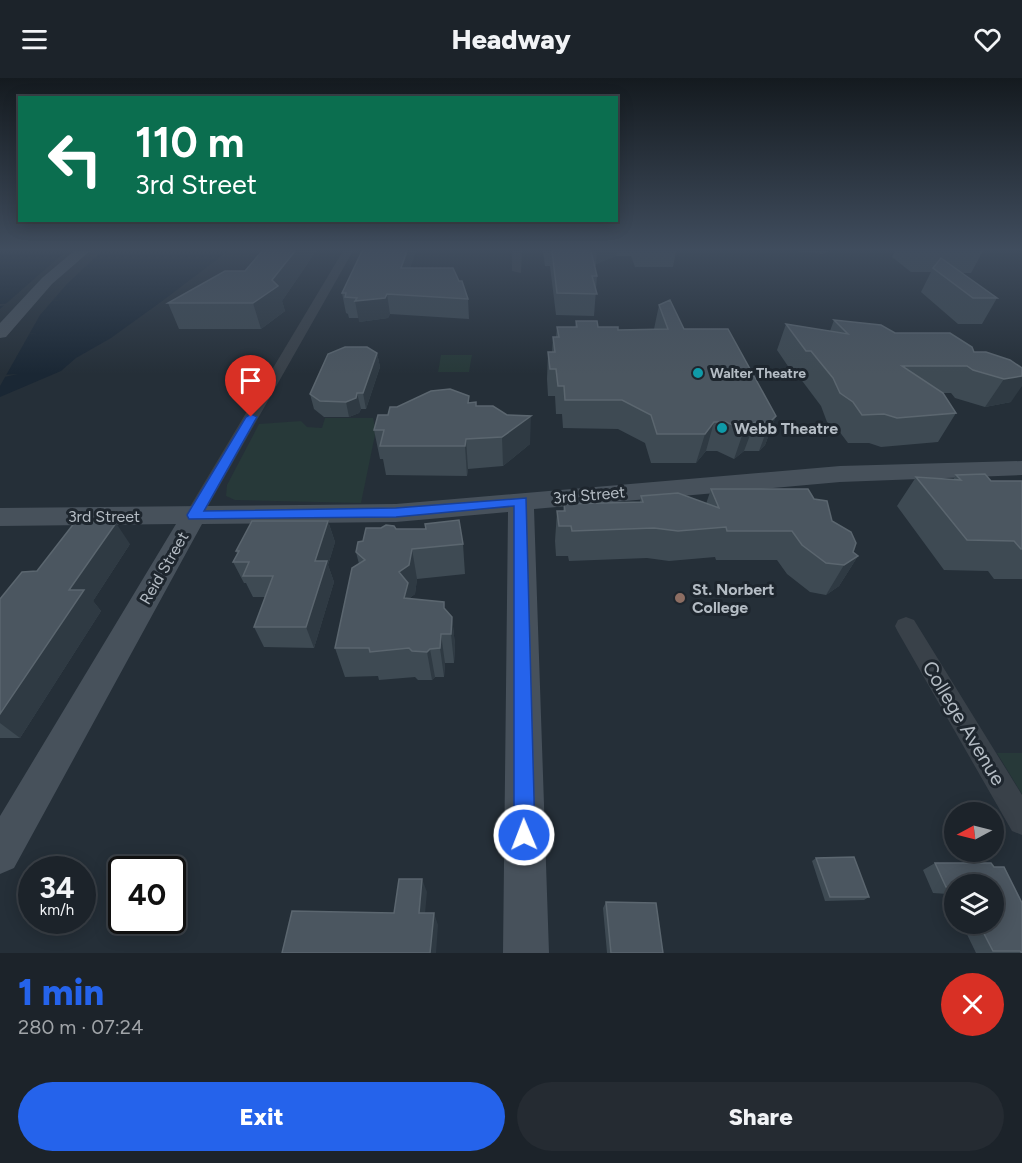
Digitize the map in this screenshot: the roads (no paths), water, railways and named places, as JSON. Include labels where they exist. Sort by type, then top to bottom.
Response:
[{"type":"main road","points":[[0,333],[37,292]]},
{"type":"main road","name":"3rd Street","points":[[4,516],[396,513],[840,474],[1022,468]]},
{"type":"main road","points":[[521,501],[526,953]]},
{"type":"main road","name":"Reid Street","points":[[0,854],[194,515]]},
{"type":"street","name":"Reid Street","points":[[194,515],[324,292]]},
{"type":"street","name":"College Avenue","points":[[906,626],[1022,820]]},
{"type":"water","points":[[0,292],[174,292],[111,338],[76,358],[61,371],[0,397],[0,378],[18,374],[0,375],[0,339],[37,333],[0,337],[0,306],[62,300],[0,304]]},
{"type":"place","name":"Walter Theatre","points":[[698,373]]},
{"type":"place","name":"Webb Theatre","points":[[722,428]]},
{"type":"place","name":"St. Norbert College","points":[[680,598]]}]
